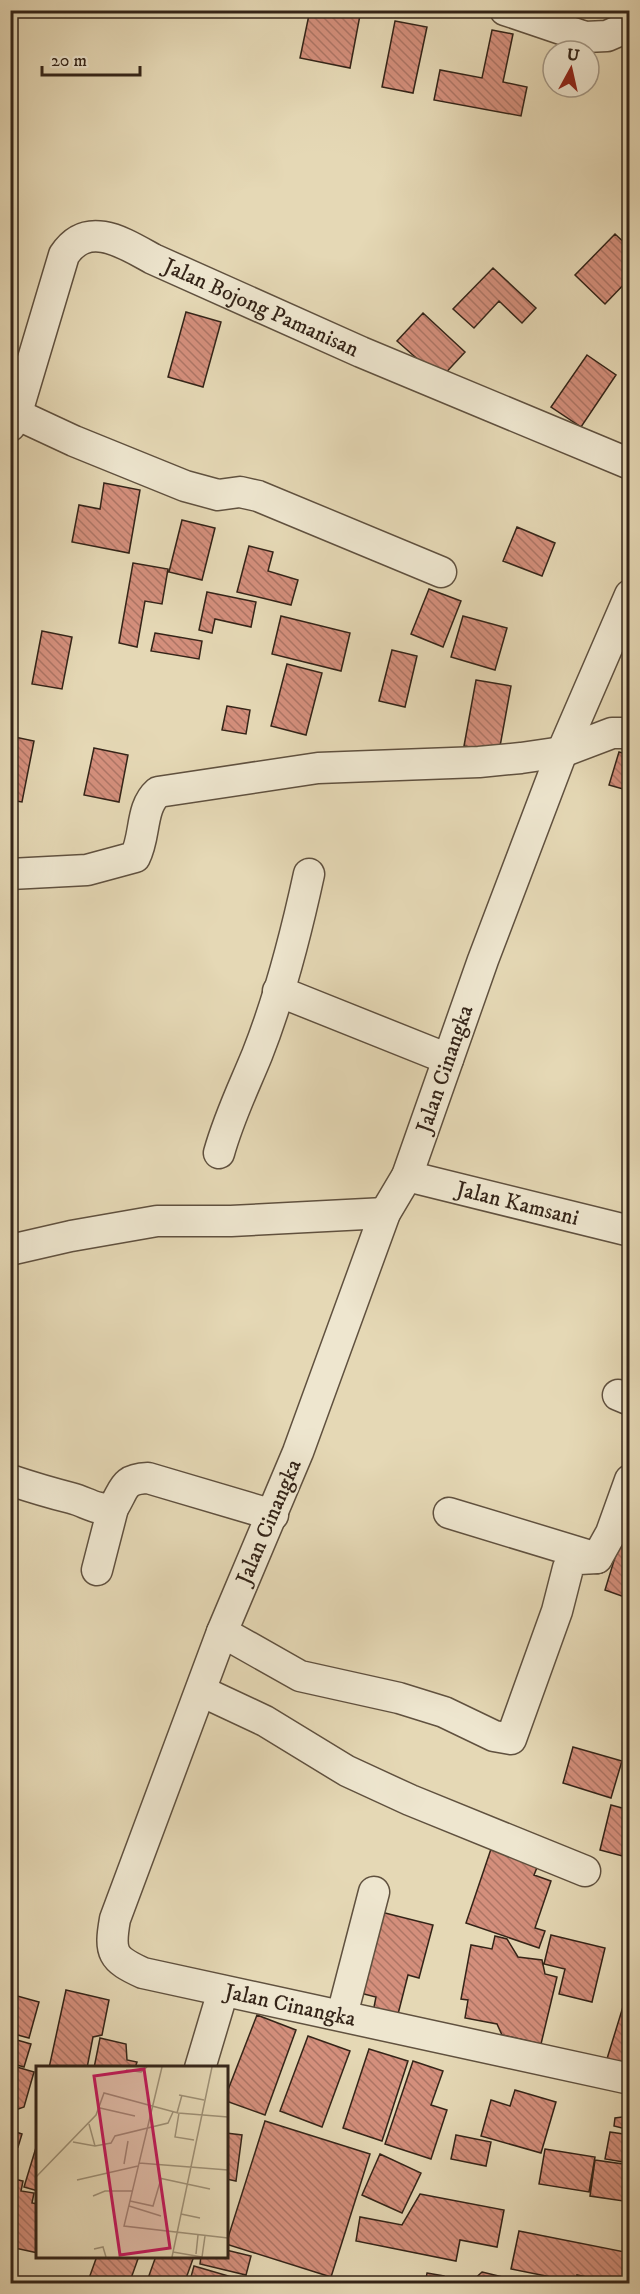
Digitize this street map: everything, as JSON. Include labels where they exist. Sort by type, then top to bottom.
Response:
[{"type":"street","points":[[505,10],[585,38],[607,36],[630,26]]},
{"type":"street","name":"Jalan Bojong Pamanisan","points":[[13,420],[64,255],[70,245],[85,237],[99,236],[121,242],[153,259],[361,352],[630,464]]},
{"type":"street","points":[[13,420],[160,477],[218,495],[240,492],[258,496],[441,572]]},
{"type":"street","name":"Jalan Cinangka","points":[[630,595],[562,752],[483,960],[407,1176],[385,1213],[298,1452],[222,1632],[115,1919],[112,1941],[115,1954],[121,1963],[143,1973],[630,2079]]},
{"type":"street","points":[[10,874],[87,870],[135,857],[141,847],[147,806],[158,792],[318,768],[479,762],[562,752],[612,733],[630,733]]},
{"type":"street","points":[[219,1153],[228,1120],[257,1054],[278,991],[309,874]]},
{"type":"street","points":[[278,991],[448,1059]]},
{"type":"street","name":"Jalan Kamsani","points":[[407,1176],[630,1231]]},
{"type":"street","points":[[10,1250],[157,1221],[231,1221],[385,1213]]},
{"type":"street","points":[[98,1570],[113,1508],[125,1485],[134,1479],[148,1478],[273,1515]]},
{"type":"street","points":[[10,1480],[74,1498],[102,1510],[113,1508]]},
{"type":"street","points":[[597,1558],[611,1533],[630,1480]]},
{"type":"street","points":[[449,1513],[597,1558]]},
{"type":"street","points":[[222,1632],[300,1676],[399,1698],[444,1712],[494,1736],[512,1739],[568,1569],[572,1562],[579,1558],[597,1558]]},
{"type":"street","points":[[201,1691],[264,1721],[347,1772],[585,1871]]},
{"type":"street","points":[[342,2015],[374,1892]]},
{"type":"street","points":[[200,2066],[223,1991]]},
{"type":"building","points":[[310,10],[361,10],[350,68],[300,58]]},
{"type":"building","points":[[574,10],[603,10],[602,17]]},
{"type":"building","points":[[395,21],[427,27],[413,93],[382,87]]},
{"type":"building","points":[[492,30],[513,34],[503,82],[527,87],[521,116],[434,100],[440,70],[482,78]]},
{"type":"building","points":[[615,234],[630,248],[630,278],[605,304],[575,275]]},
{"type":"building","points":[[493,268],[536,308],[522,323],[499,301],[474,328],[453,309]]},
{"type":"building","points":[[186,312],[221,322],[203,387],[168,377]]},
{"type":"building","points":[[423,313],[465,352],[440,379],[397,341]]},
{"type":"building","points":[[587,355],[616,375],[581,427],[551,407]]},
{"type":"building","points":[[104,483],[140,490],[129,553],[72,542],[79,505],[100,509]]},
{"type":"building","points":[[182,520],[215,528],[202,580],[169,572]]},
{"type":"building","points":[[517,527],[555,543],[542,576],[503,561]]},
{"type":"building","points":[[249,546],[273,552],[268,571],[298,580],[291,605],[237,592]]},
{"type":"building","points":[[133,563],[168,569],[162,604],[145,601],[137,647],[119,643]]},
{"type":"building","points":[[429,589],[461,601],[443,647],[411,634]]},
{"type":"building","points":[[207,592],[256,602],[251,627],[215,619],[212,633],[199,630]]},
{"type":"building","points":[[281,616],[350,633],[341,671],[272,654]]},
{"type":"building","points":[[463,616],[507,628],[495,670],[451,657]]},
{"type":"building","points":[[42,631],[72,637],[62,689],[32,684]]},
{"type":"building","points":[[155,633],[202,641],[199,659],[151,651]]},
{"type":"building","points":[[392,650],[417,656],[405,707],[379,701]]},
{"type":"building","points":[[287,664],[322,673],[306,735],[271,726]]},
{"type":"building","points":[[476,680],[511,686],[499,752],[464,746]]},
{"type":"building","points":[[227,706],[250,710],[246,734],[222,730]]},
{"type":"building","points":[[10,736],[34,741],[22,802],[10,800]]},
{"type":"building","points":[[94,748],[128,755],[119,802],[84,795]]},
{"type":"building","points":[[619,752],[630,755],[630,791],[609,785]]},
{"type":"building","points":[[627,1518],[630,1518],[630,1599],[605,1590]]},
{"type":"building","points":[[573,1747],[622,1761],[611,1798],[563,1783]]},
{"type":"building","points":[[611,1805],[630,1810],[630,1858],[600,1850]]},
{"type":"building","points":[[491,1849],[538,1865],[534,1875],[551,1881],[535,1928],[545,1931],[539,1948],[466,1923]]},
{"type":"building","points":[[381,1912],[433,1925],[419,1978],[408,1975],[397,2018],[373,2012],[376,1997],[352,1991]]},
{"type":"building","points":[[551,1935],[605,1948],[592,2002],[559,1994],[565,1969],[544,1964]]},
{"type":"building","points":[[495,1936],[507,1939],[518,1957],[542,1960],[545,1974],[557,1977],[541,2044],[502,2035],[497,2024],[465,2018],[468,2000],[461,1999],[471,1945],[492,1949]]},
{"type":"building","points":[[630,1984],[630,2069],[606,2062]]},
{"type":"building","points":[[66,1990],[109,2000],[102,2035],[93,2037],[87,2066],[49,2066]]},
{"type":"building","points":[[10,1994],[39,2002],[29,2038],[10,2033]]},
{"type":"building","points":[[257,2015],[296,2030],[265,2115],[228,2102],[228,2090]]},
{"type":"building","points":[[308,2036],[350,2051],[322,2127],[280,2111]]},
{"type":"building","points":[[10,2038],[31,2044],[24,2067],[10,2063]]},
{"type":"building","points":[[100,2038],[126,2044],[127,2060],[137,2062],[136,2066],[94,2066]]},
{"type":"building","points":[[369,2049],[408,2061],[382,2141],[343,2128]]},
{"type":"building","points":[[413,2061],[443,2071],[431,2105],[447,2110],[431,2159],[385,2144]]},
{"type":"building","points":[[10,2065],[34,2072],[24,2107],[10,2112]]},
{"type":"building","points":[[515,2090],[556,2102],[541,2153],[481,2136],[491,2100],[510,2106]]},
{"type":"building","points":[[630,2116],[630,2130],[614,2126],[615,2118]]},
{"type":"building","points":[[265,2121],[370,2154],[331,2277],[228,2245],[228,2238]]},
{"type":"building","points":[[10,2130],[22,2134],[18,2147],[10,2145]]},
{"type":"building","points":[[610,2132],[630,2135],[630,2163],[605,2159]]},
{"type":"building","points":[[228,2133],[242,2135],[236,2181],[228,2179]]},
{"type":"building","points":[[456,2135],[491,2142],[486,2166],[451,2159]]},
{"type":"building","points":[[36,2148],[36,2190],[24,2187]]},
{"type":"building","points":[[545,2149],[595,2157],[589,2192],[539,2184]]},
{"type":"building","points":[[380,2154],[421,2173],[402,2213],[362,2195]]},
{"type":"building","points":[[595,2160],[630,2165],[630,2202],[590,2196]]},
{"type":"building","points":[[10,2178],[23,2181],[21,2191],[34,2193],[32,2203],[36,2204],[36,2253],[10,2247]]},
{"type":"building","points":[[420,2194],[504,2210],[497,2247],[460,2240],[456,2261],[356,2241],[360,2217],[402,2225]]},
{"type":"building","points":[[519,2231],[630,2253],[630,2284],[618,2284],[577,2275],[576,2282],[511,2269]]},
{"type":"building","points":[[228,2250],[251,2256],[246,2275],[200,2264],[201,2258],[228,2258]]},
{"type":"building","points":[[96,2258],[138,2258],[129,2284],[87,2284]]},
{"type":"building","points":[[155,2258],[193,2258],[184,2284],[146,2284]]},
{"type":"building","points":[[194,2266],[242,2280],[241,2284],[189,2284]]},
{"type":"building","points":[[482,2272],[532,2284],[469,2284]]},
{"type":"building","points":[[427,2273],[444,2276],[451,2284],[425,2284]]}]
